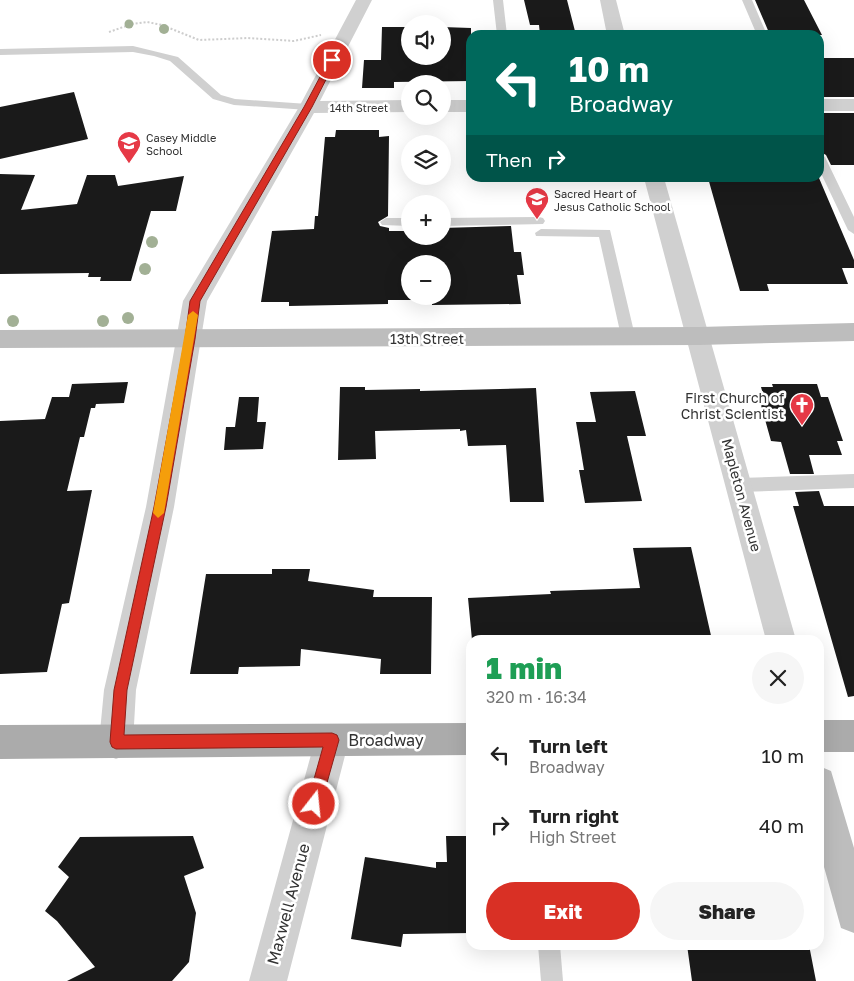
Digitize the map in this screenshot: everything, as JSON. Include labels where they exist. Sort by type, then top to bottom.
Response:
[{"type":"main road","points":[[824,736],[854,736]]},
{"type":"main road","name":"Broadway","points":[[0,742],[466,739]]},
{"type":"street","points":[[116,742],[120,690],[160,507],[195,301],[308,107],[364,0]]},
{"type":"street","points":[[608,0],[615,30]]},
{"type":"street","points":[[824,105],[854,105]]},
{"type":"street","name":"14th Street","points":[[308,107],[401,106]]},
{"type":"street","points":[[451,106],[466,106]]},
{"type":"street","name":"Mapleton Avenue","points":[[655,182],[699,336],[779,635]]},
{"type":"street","name":"13th Street","points":[[0,339],[699,336],[854,332]]},
{"type":"street","name":"Maxwell Avenue","points":[[268,981],[332,740]]},
{"type":"street","points":[[824,802],[854,915]]},
{"type":"lane","points":[[498,0],[501,30]]},
{"type":"lane","points":[[747,0],[760,30]]},
{"type":"lane","points":[[0,52],[133,49],[156,53],[174,59],[218,97],[234,102],[308,107]]},
{"type":"lane","points":[[824,167],[854,230]]},
{"type":"lane","points":[[386,222],[401,222]]},
{"type":"lane","points":[[451,222],[540,227],[605,233],[628,336]]},
{"type":"lane","points":[[739,485],[854,481]]},
{"type":"lane","points":[[549,950],[552,981]]},
{"type":"path","points":[[101,35],[139,21],[164,25],[192,39],[199,40],[248,38],[294,41],[348,29]]},
{"type":"building","points":[[524,0],[567,0],[575,30],[540,30],[539,25],[530,25]]},
{"type":"building","points":[[755,0],[804,0],[819,30],[768,30]]},
{"type":"building","points":[[382,27],[401,27],[401,65],[451,65],[451,27],[471,28],[471,30],[466,30],[466,81],[451,81],[451,75],[401,75],[401,82],[394,82],[394,88],[362,88],[364,60],[381,60]]},
{"type":"building","points":[[824,58],[854,58],[854,97],[824,97]]},
{"type":"building","points":[[74,92],[88,139],[0,159],[0,107]]},
{"type":"building","points":[[824,113],[854,113],[854,165],[831,165],[824,154]]},
{"type":"building","points":[[336,130],[379,130],[379,137],[389,136],[388,216],[378,222],[380,226],[389,228],[389,231],[401,231],[401,245],[451,245],[451,228],[511,226],[514,252],[521,252],[524,275],[517,275],[521,304],[451,305],[451,255],[401,255],[401,300],[388,300],[388,304],[289,306],[289,302],[261,302],[272,231],[314,229],[315,216],[318,216],[325,137],[335,137]]},
{"type":"building","points":[[0,174],[35,175],[21,210],[77,204],[87,175],[115,175],[118,186],[184,176],[176,211],[151,211],[131,281],[100,281],[101,277],[88,277],[89,273],[0,274]]},
{"type":"building","points":[[709,182],[821,182],[854,260],[854,268],[842,268],[848,284],[767,284],[769,291],[740,291]]},
{"type":"building","points":[[128,382],[124,403],[96,404],[95,408],[91,408],[84,437],[80,437],[67,491],[92,490],[69,603],[62,604],[47,672],[0,674],[0,421],[45,419],[52,397],[69,397],[72,384]]},
{"type":"building","name":"First Church of Christ Scientist","points":[[772,384],[817,384],[821,397],[828,397],[843,441],[837,441],[842,455],[809,455],[814,474],[790,474],[781,442],[771,441],[759,398],[764,398],[761,387],[773,387]]},
{"type":"building","points":[[340,387],[365,387],[365,390],[420,389],[420,391],[536,388],[544,502],[510,502],[506,445],[468,446],[466,430],[375,431],[376,459],[338,460]]},
{"type":"building","points":[[635,391],[646,436],[627,436],[642,501],[585,503],[579,470],[584,470],[576,422],[596,422],[590,392]]},
{"type":"building","points":[[239,397],[259,397],[257,422],[266,422],[263,449],[224,450],[226,427],[235,427]]},
{"type":"building","points":[[819,491],[824,506],[854,506],[854,696],[848,697],[793,506],[799,506],[795,492]]},
{"type":"building","points":[[691,547],[711,635],[472,635],[468,598],[551,594],[550,591],[640,588],[633,548]]},
{"type":"building","points":[[272,569],[310,569],[308,581],[374,590],[373,597],[432,597],[431,674],[380,674],[381,659],[301,649],[300,666],[239,667],[238,674],[190,674],[206,574],[272,574]]},
{"type":"building","points":[[193,836],[204,868],[184,876],[196,913],[189,962],[172,981],[67,981],[95,967],[57,921],[45,911],[69,877],[58,867],[80,837]]},
{"type":"building","points":[[446,836],[466,836],[466,933],[403,934],[401,947],[351,939],[365,857],[436,868],[436,862],[447,862]]},
{"type":"building","points":[[688,950],[810,950],[816,981],[692,981]]},
{"type":"slow traffic","points":[[158,513],[193,315]]},
{"type":"place","name":"Casey Middle School","points":[[129,164]]},
{"type":"place","name":"Sacred Heart of Jesus Catholic School","points":[[537,220]]},
{"type":"place","name":"First Church of Christ Scientist","points":[[802,426]]},
{"type":"route","points":[[314,804],[332,740],[116,742],[120,690],[160,507],[195,301],[308,107],[332,60]]}]
